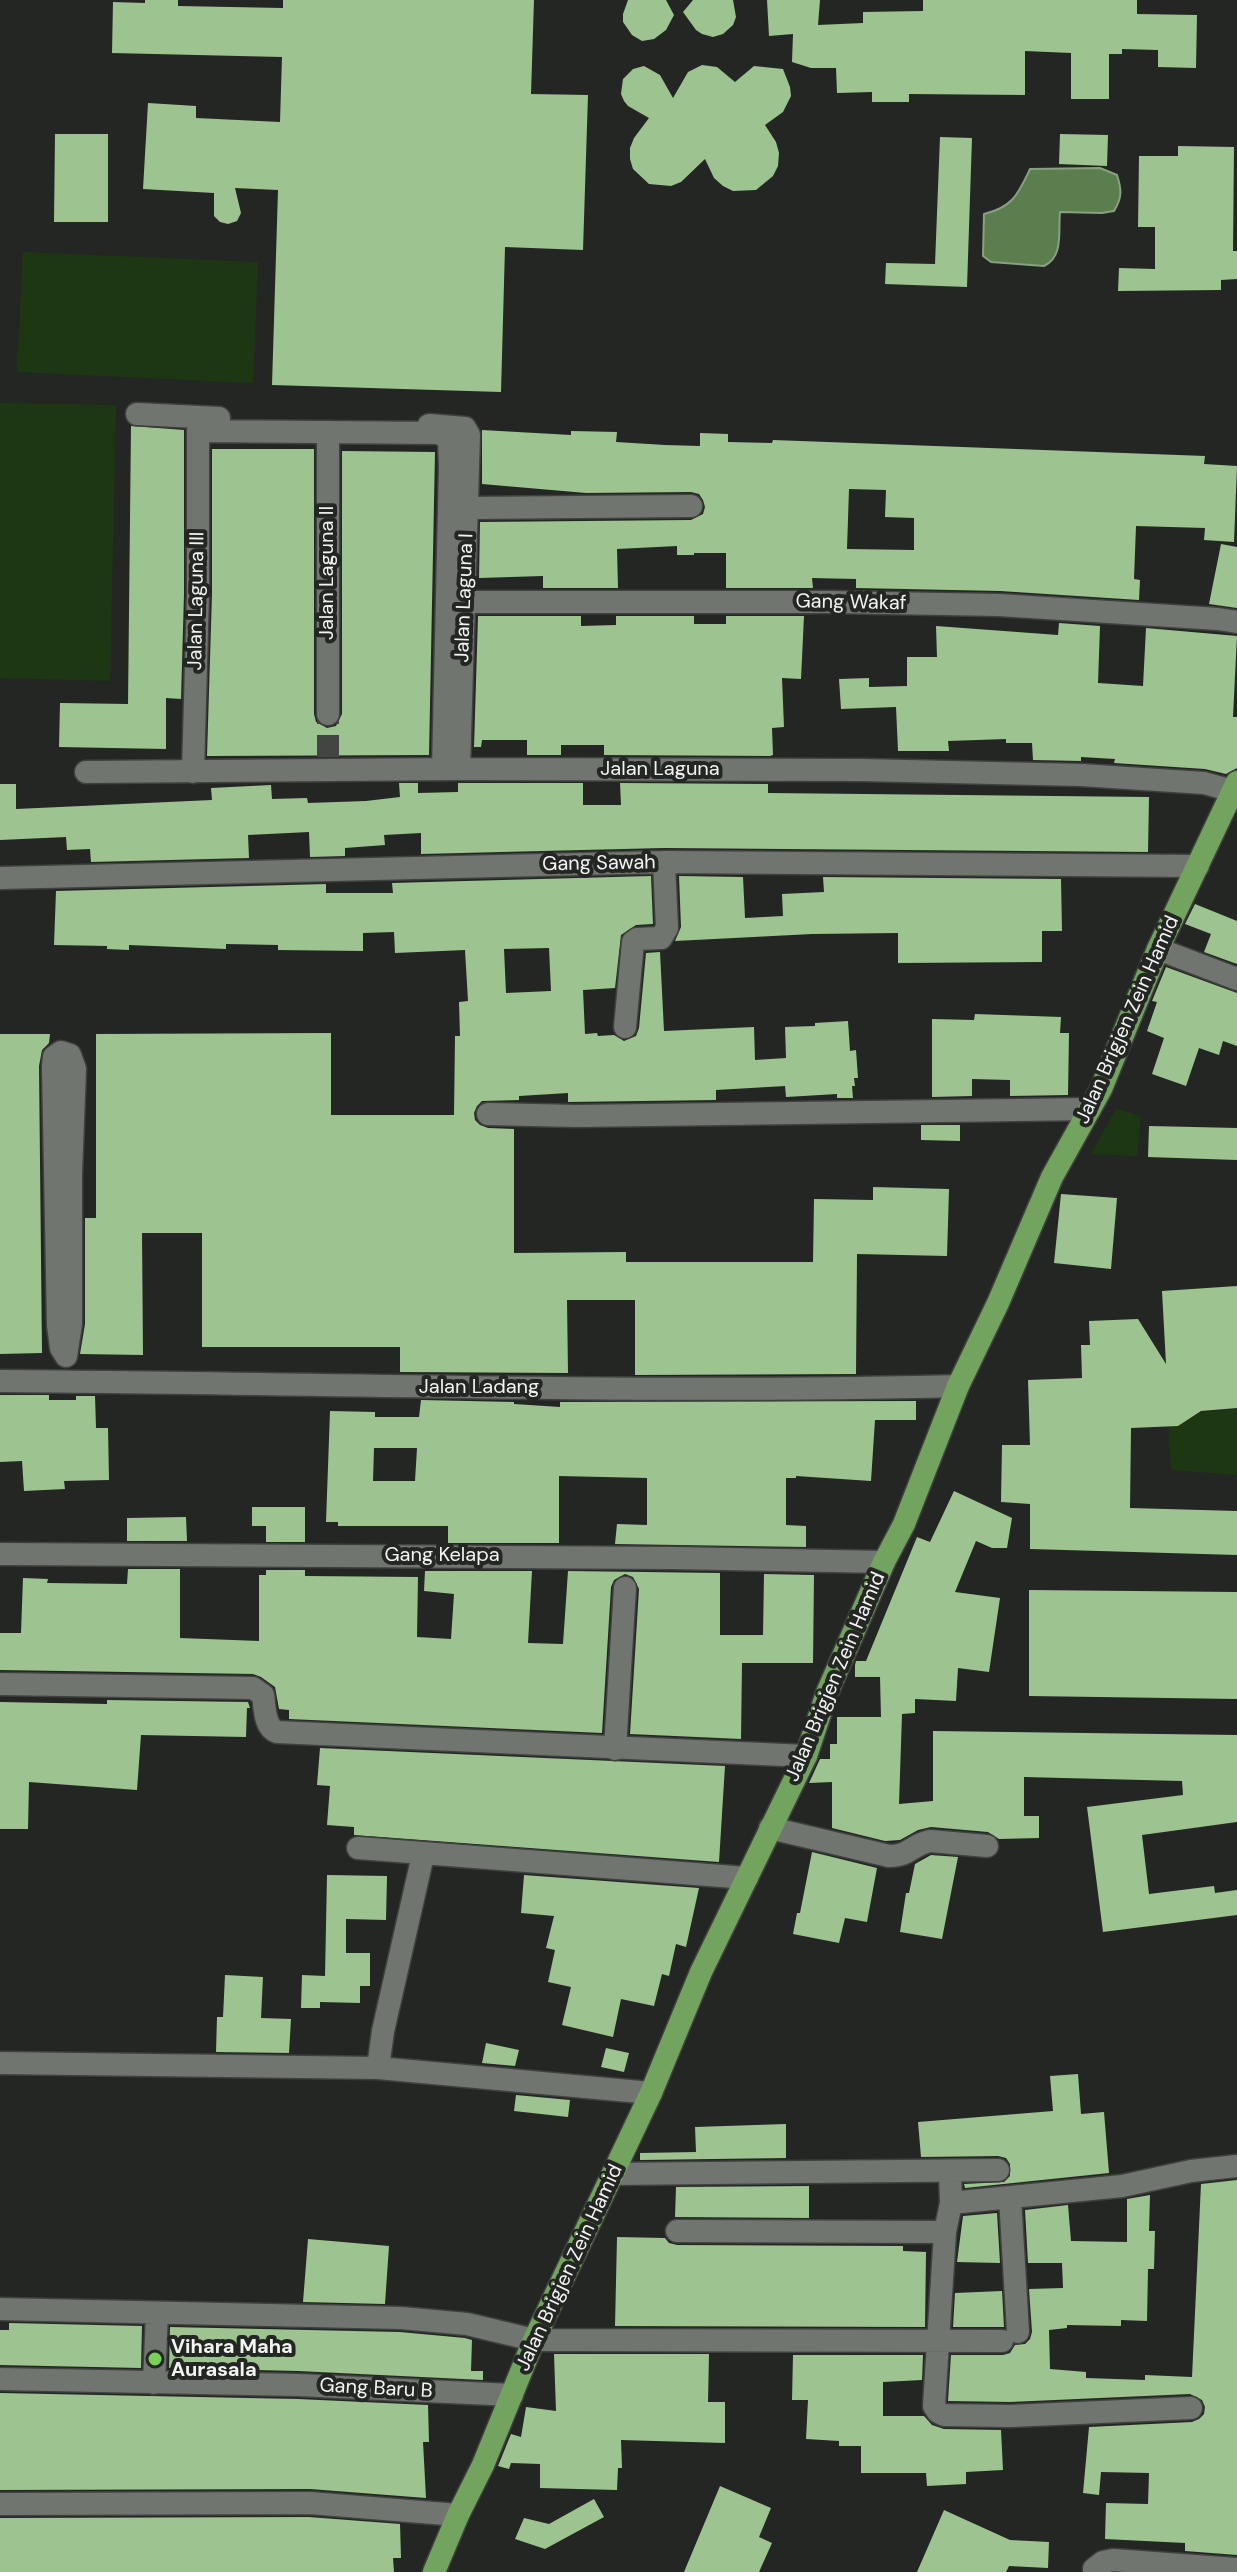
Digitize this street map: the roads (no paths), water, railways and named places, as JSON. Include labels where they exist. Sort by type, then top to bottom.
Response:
[{"type":"main road","name":"Jalan Brigjen Zein Hamid","points":[[434,2572],[483,2465],[534,2340],[651,2093],[701,1972],[806,1756],[827,1693],[884,1562],[904,1524],[958,1386],[998,1303],[1052,1177],[1101,1089],[1158,949],[1235,787]]},
{"type":"street","name":"Jalan Laguna I","points":[[137,414],[453,425],[469,432],[465,602],[451,769]]},
{"type":"street","name":"Jalan Laguna III","points":[[193,772],[198,431],[328,432]]},
{"type":"street","points":[[328,432],[438,433],[449,438],[451,769]]},
{"type":"street","name":"Jalan Laguna II","points":[[328,432],[328,714]]},
{"type":"street","points":[[468,508],[691,506]]},
{"type":"street","name":"Gang Wakaf","points":[[465,602],[984,605],[1237,622]]},
{"type":"street","name":"Jalan Laguna","points":[[86,772],[193,772],[327,764],[451,769],[846,770],[1081,775],[1235,787]]},
{"type":"street","points":[[625,1027],[633,942],[637,939],[661,938],[667,928],[664,862]]},
{"type":"street","name":"Gang Sawah","points":[[0,878],[664,862],[1198,866]]},
{"type":"street","points":[[1158,949],[1237,979]]},
{"type":"street","points":[[63,1106],[62,1174],[71,1324],[66,1356],[68,1381]]},
{"type":"street","points":[[488,1114],[576,1116],[1090,1109]]},
{"type":"street","name":"Jalan Ladang","points":[[0,1381],[521,1388],[837,1389],[958,1386]]},
{"type":"street","name":"Gang Kelapa","points":[[0,1554],[884,1562]]},
{"type":"street","points":[[615,1749],[625,1588]]},
{"type":"street","points":[[0,1684],[253,1688],[263,1695],[268,1724],[271,1730],[277,1732],[806,1756]]},
{"type":"street","points":[[770,1828],[889,1856],[907,1854],[930,1841],[987,1846]]},
{"type":"street","points":[[358,1848],[747,1878]]},
{"type":"street","points":[[378,2068],[383,2031],[423,1855]]},
{"type":"street","points":[[0,2063],[378,2068],[651,2093]]},
{"type":"street","points":[[951,2203],[1122,2186],[1191,2171],[1237,2166]]},
{"type":"street","points":[[613,2174],[998,2170]]},
{"type":"street","points":[[950,2172],[951,2203],[945,2232],[934,2406],[938,2412],[944,2415],[1010,2416],[1191,2408]]},
{"type":"street","points":[[0,2309],[431,2320],[467,2324],[534,2340],[940,2342],[1010,2336],[1010,2198]]},
{"type":"street","points":[[677,2231],[945,2232]]},
{"type":"street","points":[[154,2383],[157,2313]]},
{"type":"street","name":"Gang Baru B","points":[[0,2379],[298,2385],[512,2395]]},
{"type":"street","points":[[0,2504],[310,2503],[458,2515]]},
{"type":"street","points":[[1094,2572],[1103,2562],[1113,2560],[1237,2569]]},
{"type":"tunnel","points":[[328,714],[328,757]]},
{"type":"place","name":"Vihara Maha Aurasala","points":[[155,2359]]}]
